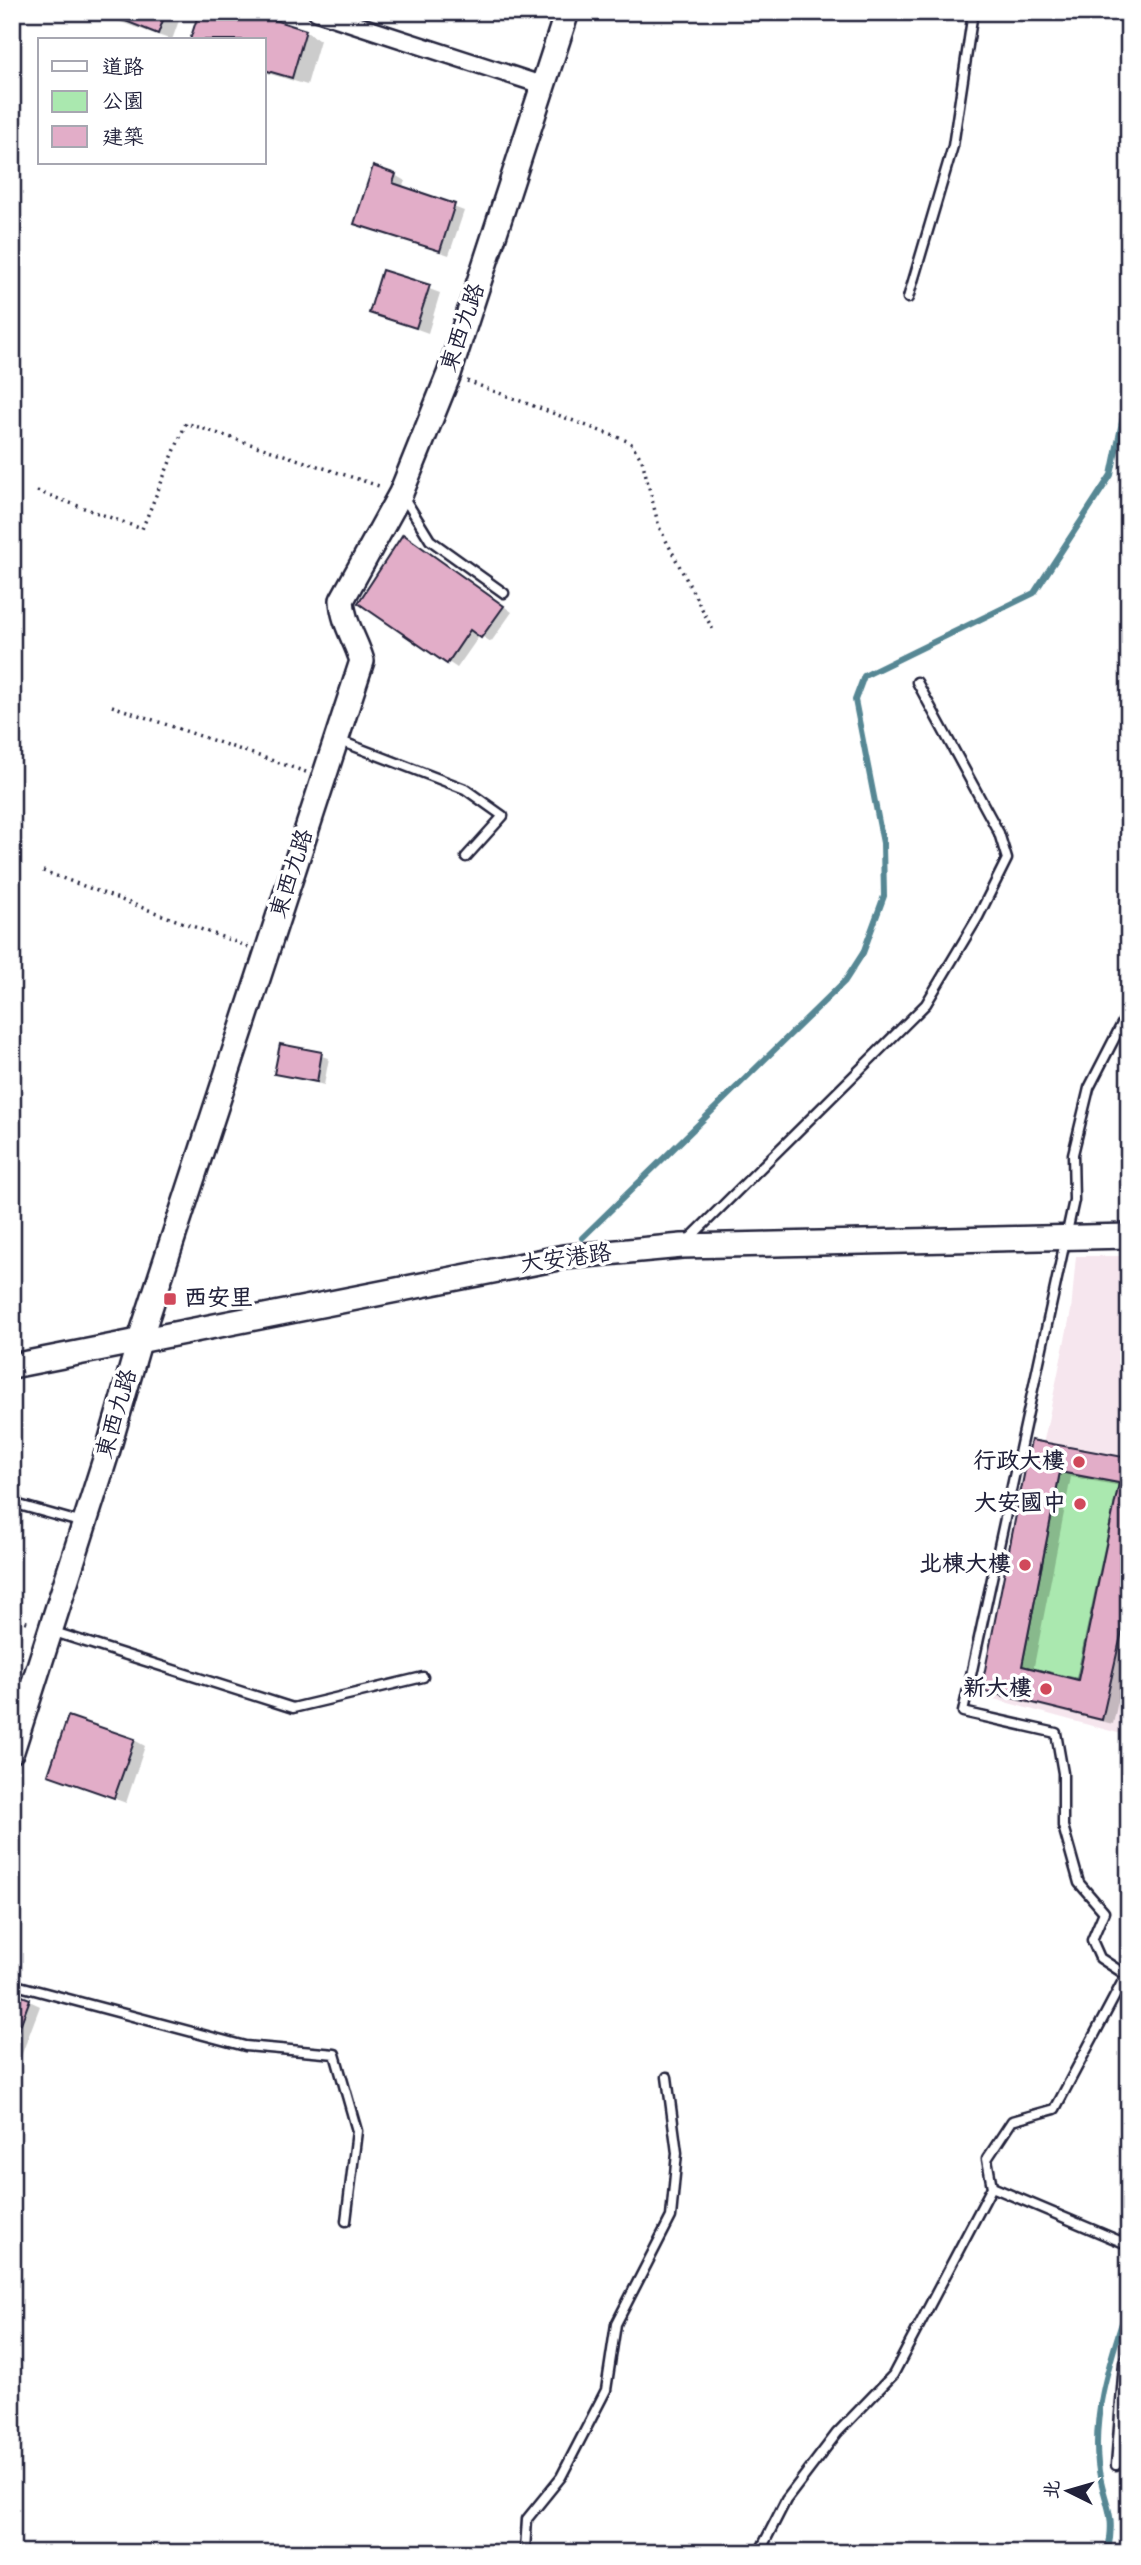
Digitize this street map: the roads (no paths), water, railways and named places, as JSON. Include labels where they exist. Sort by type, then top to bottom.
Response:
[{"type":"street","points":[[317,12],[545,86]]},
{"type":"street","name":"東西九路","points":[[12,1751],[139,1342],[362,661],[357,643],[343,617],[342,600],[401,493],[449,374],[567,12]]},
{"type":"street","name":"大安港路","points":[[12,1366],[564,1257],[682,1246],[1129,1236]]},
{"type":"lane","points":[[908,298],[953,146],[973,12]]},
{"type":"lane","points":[[401,493],[430,540],[503,593]]},
{"type":"lane","points":[[682,1246],[926,1004],[978,917],[1007,859],[999,833],[917,682]]},
{"type":"lane","points":[[337,740],[465,789],[503,816],[466,857]]},
{"type":"lane","points":[[1126,1975],[1100,1958],[1092,1940],[1104,1912],[1079,1883],[1063,1826],[1063,1773],[1056,1733],[963,1712],[1074,1200],[1073,1154],[1089,1088],[1129,1010]]},
{"type":"lane","points":[[12,1503],[83,1523]]},
{"type":"lane","points":[[51,1631],[293,1708],[423,1677]]},
{"type":"lane","points":[[759,2553],[786,2500],[800,2481],[837,2433],[892,2375],[992,2187],[987,2159],[1012,2121],[1055,2109],[1126,1975],[1129,1961]]},
{"type":"lane","points":[[12,1984],[245,2046],[335,2054],[357,2131],[346,2221]]},
{"type":"lane","points":[[527,2553],[524,2550],[527,2519],[561,2477],[606,2390],[615,2324],[671,2217],[677,2153],[667,2077]]},
{"type":"lane","points":[[992,2187],[1129,2245]]},
{"type":"lane","points":[[1116,2465],[1124,2363],[1129,2353]]},
{"type":"waterway","points":[[582,1238],[845,981],[863,953],[884,896],[883,843],[855,700],[864,676],[1034,593],[1111,475],[1129,388]]},
{"type":"waterway","points":[[1107,2553],[1111,2527],[1098,2464],[1098,2422],[1105,2381],[1129,2300]]},
{"type":"place","name":"西安里","points":[[170,1299]]},
{"type":"place","name":"行政大樓","points":[[1079,1462]]},
{"type":"place","name":"大安國中","points":[[1080,1504]]},
{"type":"place","name":"北棟大樓","points":[[1025,1565]]},
{"type":"place","name":"新大樓","points":[[1046,1689]]}]
